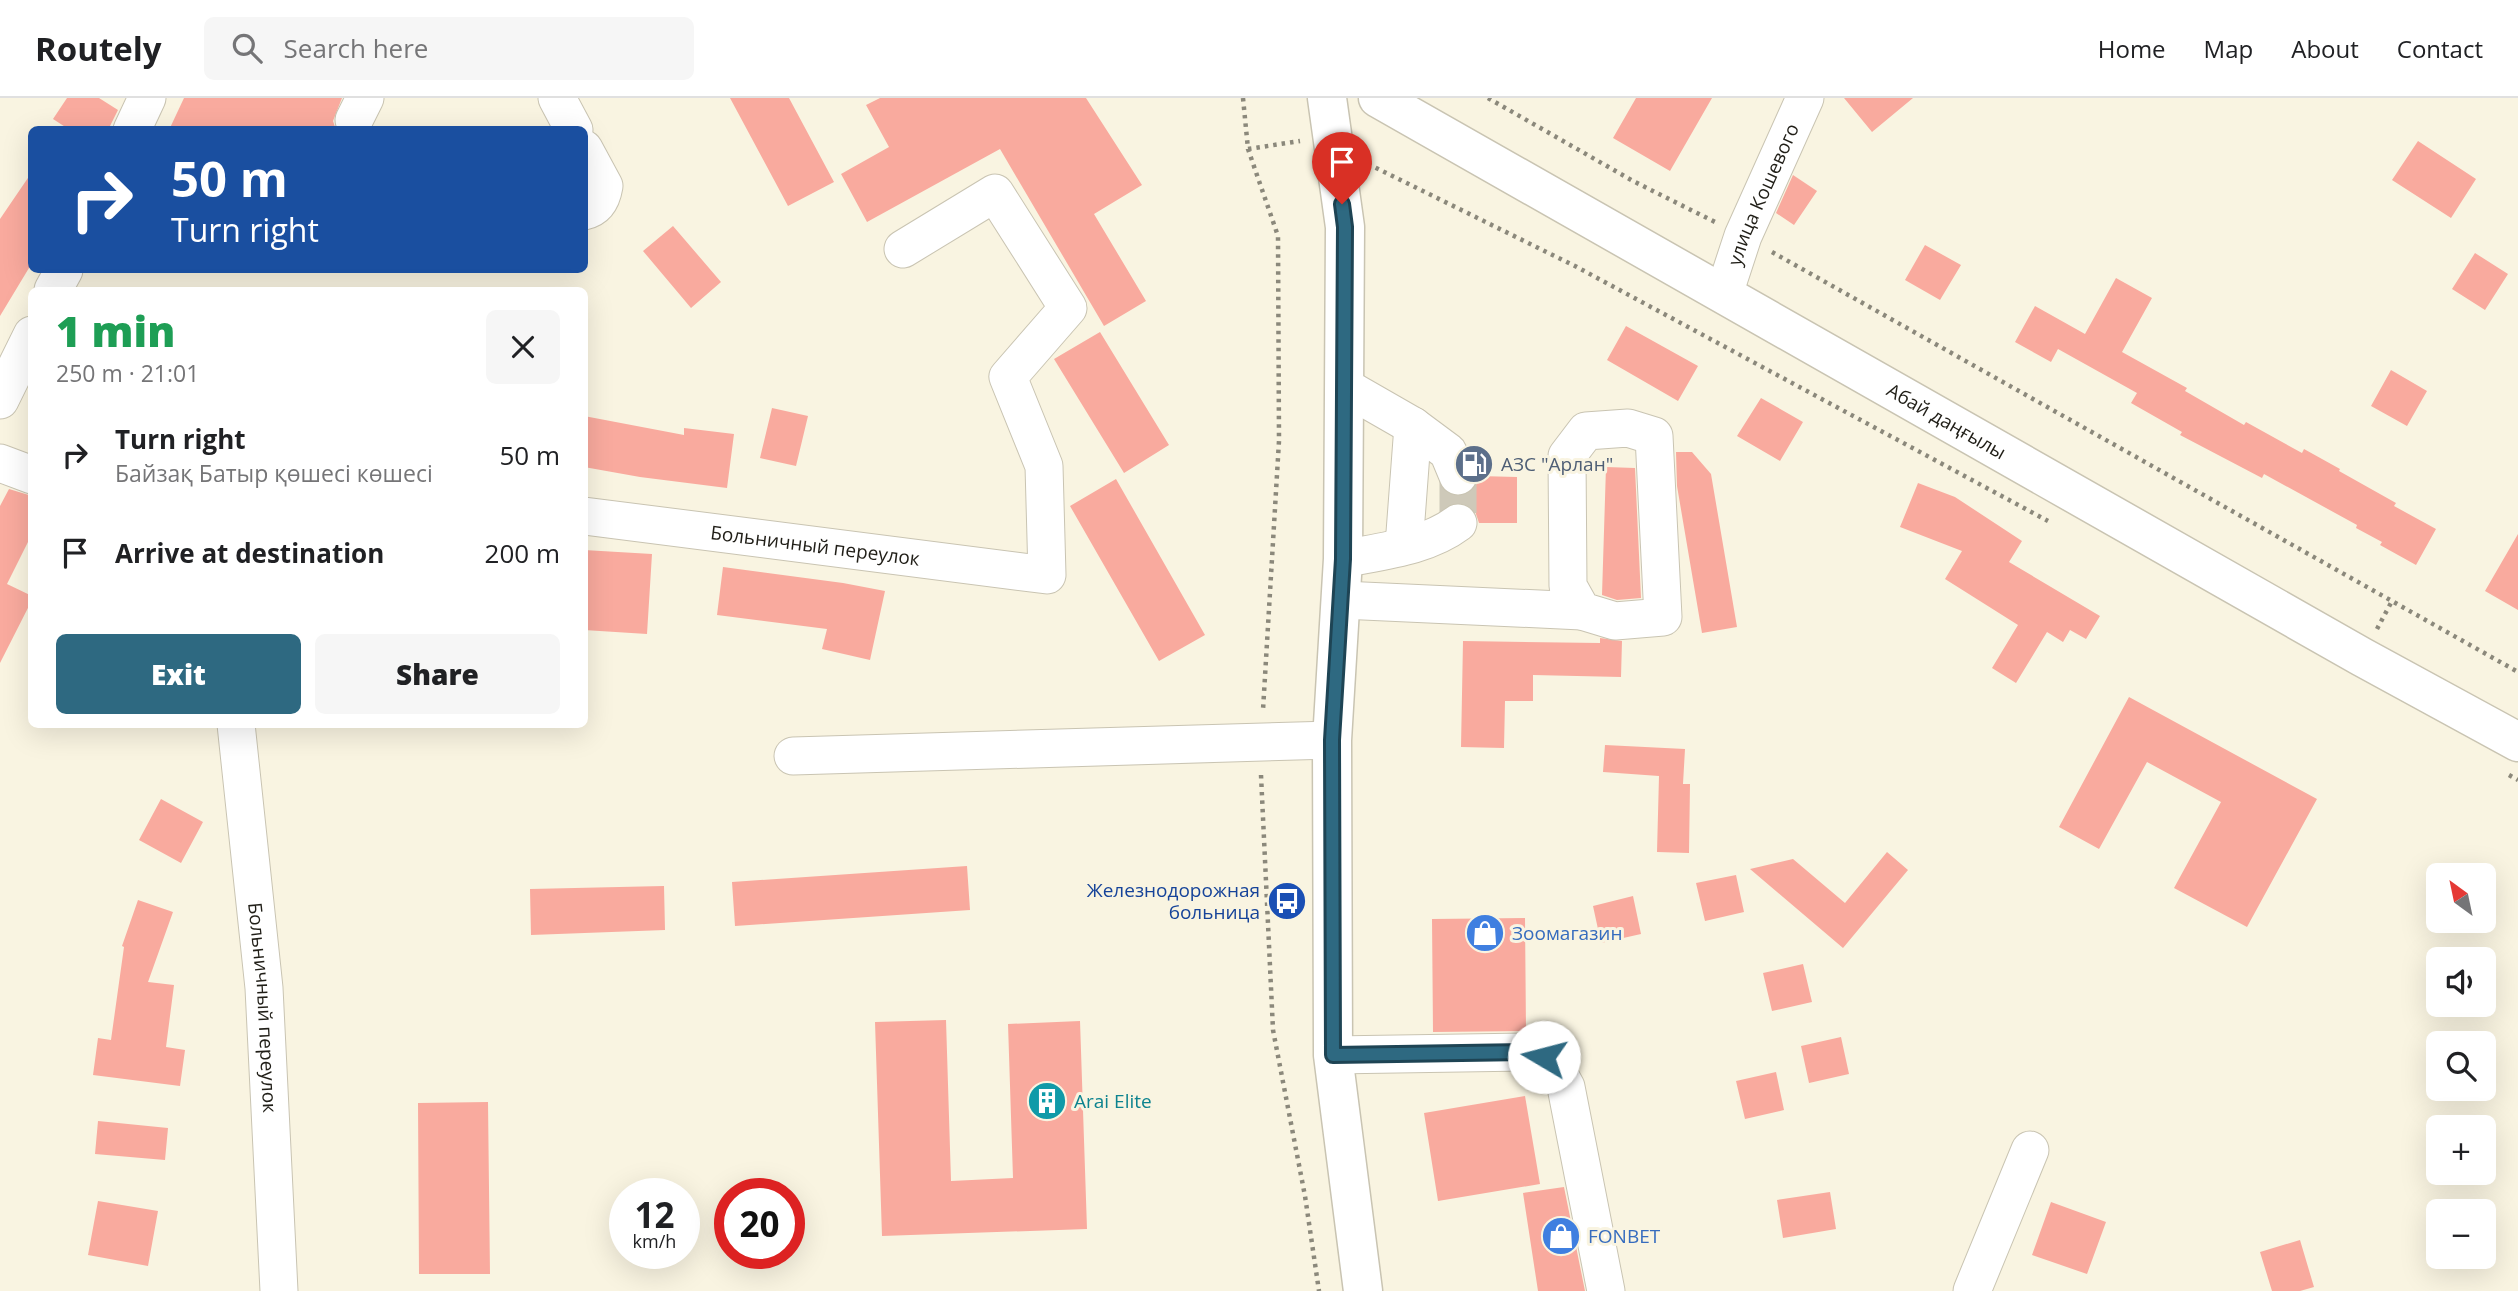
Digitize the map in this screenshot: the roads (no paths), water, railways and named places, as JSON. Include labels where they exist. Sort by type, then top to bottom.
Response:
[{"type":"main road","points":[[1327,98],[1345,227],[1342,600],[1332,740],[1333,1055],[1363,1291]]},
{"type":"main road","name":"Абай даңғылы","points":[[1378,98],[2362,657],[2512,758]]},
{"type":"street","points":[[134,126],[147,98]]},
{"type":"street","points":[[557,98],[572,126]]},
{"type":"street","name":"улица Кошевого","points":[[1724,294],[1743,236],[1805,98]]},
{"type":"street","points":[[588,156],[604,186],[599,201],[588,209]]},
{"type":"street","name":"Больничный переулок","points":[[588,517],[1047,575],[1044,466],[1008,377],[1068,308],[995,193],[903,249]]},
{"type":"street","points":[[0,400],[28,343]]},
{"type":"street","points":[[1345,387],[1413,426],[1448,452],[1458,476]]},
{"type":"street","points":[[1404,546],[1413,426]]},
{"type":"street","points":[[1342,600],[1582,611],[1615,621],[1664,617],[1654,436],[1628,428],[1586,431],[1567,456],[1568,586],[1582,611]]},
{"type":"street","points":[[0,463],[28,474]]},
{"type":"street","points":[[1343,559],[1404,546],[1443,534],[1458,523]]},
{"type":"street","name":"Больничный переулок","points":[[236,728],[264,988],[279,1291]]},
{"type":"street","points":[[793,756],[1332,740]]},
{"type":"street","points":[[1333,1055],[1527,1052],[1544,1057],[1557,1070],[1566,1087],[1606,1291]]},
{"type":"street","points":[[1972,1291],[2030,1150]]},
{"type":"tunnel","points":[[1458,476],[1458,523]]},
{"type":"place","name":"АЗС \"Арлан\"","points":[[1474,464]]},
{"type":"place","name":"Железнодорожная больница","points":[[1287,901]]},
{"type":"place","name":"Зоомагазин","points":[[1485,933]]},
{"type":"place","name":"Arai Elite","points":[[1047,1101]]},
{"type":"place","name":"FONBET","points":[[1561,1236]]}]
